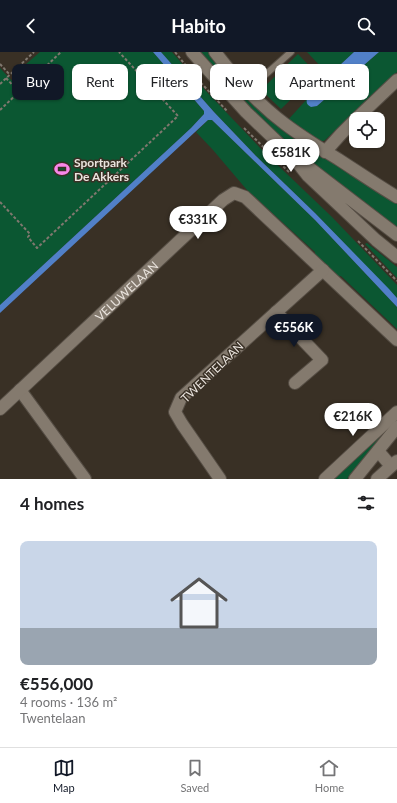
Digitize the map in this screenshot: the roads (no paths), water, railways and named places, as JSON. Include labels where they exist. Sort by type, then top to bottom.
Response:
[{"type":"street","points":[[192,52],[246,112],[293,157],[308,176],[376,240],[397,257]]},
{"type":"street","points":[[215,52],[224,64]]},
{"type":"street","points":[[363,112],[397,80]]},
{"type":"street","points":[[258,100],[284,124],[325,152],[397,197]]},
{"type":"street","points":[[325,152],[349,126]]},
{"type":"street","points":[[293,157],[397,235]]},
{"type":"street","name":"VELUWELAAN","points":[[0,409],[223,200],[234,193],[245,197],[397,340]]},
{"type":"street","name":"TWENTELAAN","points":[[220,479],[175,412],[181,398],[323,270]]},
{"type":"street","points":[[276,312],[322,360],[295,382]]},
{"type":"street","points":[[20,390],[84,479]]},
{"type":"street","points":[[325,479],[397,412]]},
{"type":"street","points":[[355,479],[397,427]]},
{"type":"street","points":[[377,479],[394,463],[378,452]]},
{"type":"lane","points":[[267,73],[291,52]]},
{"type":"water","points":[[153,52],[161,52],[172,64],[163,64]]},
{"type":"water","points":[[354,52],[379,52],[365,64],[341,64]]},
{"type":"water","points":[[202,98],[256,156],[315,213],[397,298],[397,307],[315,220],[212,120],[208,120],[0,313],[0,305],[191,128],[204,114],[204,111],[194,100],[202,100]]},
{"type":"water","points":[[307,100],[324,100],[317,106],[311,107],[307,103]]},
{"type":"place","name":"Sportpark De Akkers","points":[[62,169]]}]
